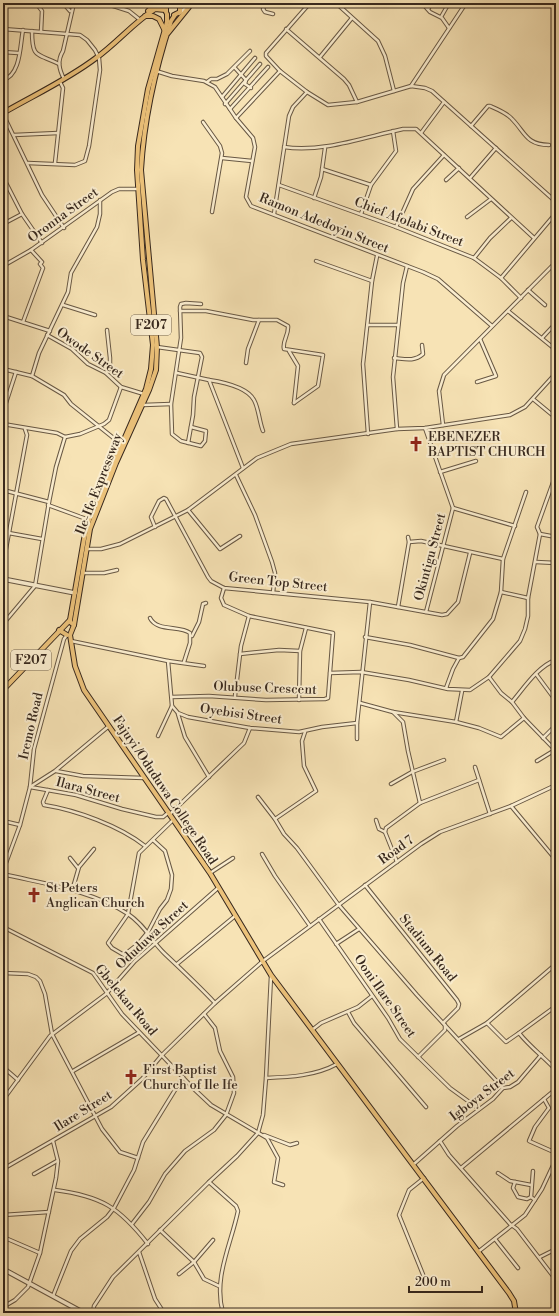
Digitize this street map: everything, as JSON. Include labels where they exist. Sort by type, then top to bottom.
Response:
[{"type":"main road","name":"F207","points":[[166,3],[166,12]]},
{"type":"main road","name":"F207","points":[[177,14],[181,9],[180,3]]},
{"type":"main road","points":[[3,113],[62,81],[97,58],[155,4]]},
{"type":"main road","points":[[172,24],[190,4]]},
{"type":"main road","points":[[139,20],[155,9],[177,14]]},
{"type":"main road","name":"Ile-Ife Expressway","points":[[70,620],[89,520],[144,394],[151,369],[153,345],[143,260],[138,190],[138,146],[148,88],[165,31],[166,12]]},
{"type":"main road","name":"Ile-Ife Expressway","points":[[74,625],[83,574],[84,549],[87,539],[156,370],[158,347],[141,170],[142,146],[156,71],[166,37],[177,14]]},
{"type":"main road","points":[[145,16],[153,16],[159,19],[165,31]]},
{"type":"main road","name":"F207","points":[[3,690],[70,620]]},
{"type":"main road","points":[[59,630],[68,634],[74,625],[70,622],[70,620]]},
{"type":"main road","name":"Fajuyi /Oduduwa College Road","points":[[68,634],[71,641],[75,666],[84,690],[110,725],[170,813],[172,821],[210,873],[271,975],[311,1030],[414,1164],[509,1293],[514,1301],[516,1313]]},
{"type":"street","points":[[36,3],[42,11],[41,32]]},
{"type":"street","points":[[63,3],[70,11]]},
{"type":"street","points":[[55,163],[63,88],[59,64],[70,11],[74,3]]},
{"type":"street","points":[[104,3],[129,11],[139,20]]},
{"type":"street","points":[[180,3],[190,4]]},
{"type":"street","points":[[266,3],[263,9],[265,12],[273,14]]},
{"type":"street","points":[[310,3],[286,28],[266,53],[266,56],[280,71],[306,92],[328,105],[357,102],[411,86],[425,88],[432,91],[556,202]]},
{"type":"street","points":[[336,3],[378,41],[383,49],[394,91]]},
{"type":"street","points":[[422,3],[434,14],[441,17],[449,28]]},
{"type":"street","points":[[428,8],[432,3]]},
{"type":"street","points":[[441,17],[449,3]]},
{"type":"street","points":[[411,86],[466,3]]},
{"type":"street","points":[[177,14],[190,4]]},
{"type":"street","points":[[320,57],[352,18]]},
{"type":"street","points":[[286,28],[320,57],[349,85],[357,102]]},
{"type":"street","points":[[3,30],[23,30],[80,35],[87,40],[95,50],[100,70],[85,161],[75,165],[64,166],[55,163],[28,163]]},
{"type":"street","points":[[3,80],[10,77],[15,71],[23,30]]},
{"type":"street","points":[[32,31],[32,46],[36,54],[59,64]]},
{"type":"street","points":[[156,71],[172,76],[207,82],[211,79],[217,79],[228,74],[250,51]]},
{"type":"street","points":[[3,52],[19,53]]},
{"type":"street","points":[[222,97],[255,58]]},
{"type":"street","points":[[225,104],[260,64]]},
{"type":"street","points":[[230,110],[268,67]]},
{"type":"street","points":[[235,68],[241,73],[246,80],[245,84],[250,88]]},
{"type":"street","points":[[236,118],[280,71]]},
{"type":"street","name":"Ramon Adedoyin Street","points":[[207,82],[215,88],[225,104],[254,140],[255,147],[247,201],[251,206],[438,279],[492,326]]},
{"type":"street","points":[[274,214],[291,111],[306,92]]},
{"type":"street","points":[[421,133],[444,102]]},
{"type":"street","points":[[471,126],[488,106],[490,106],[510,117],[528,139],[536,143],[549,145]]},
{"type":"street","points":[[3,113],[42,195],[64,228]]},
{"type":"street","points":[[204,122],[221,149],[222,158],[212,212]]},
{"type":"street","points":[[284,147],[299,149],[326,148],[393,131],[411,128],[416,129],[534,238]]},
{"type":"street","points":[[360,214],[371,186],[396,151],[393,131]]},
{"type":"street","points":[[14,135],[58,133]]},
{"type":"street","points":[[314,198],[326,148]]},
{"type":"street","points":[[470,178],[496,148]]},
{"type":"street","points":[[396,227],[413,189],[444,154]]},
{"type":"street","points":[[222,158],[252,161]]},
{"type":"street","points":[[446,180],[459,168]]},
{"type":"street","points":[[322,169],[371,186]]},
{"type":"street","points":[[3,177],[5,184],[22,214],[42,243]]},
{"type":"street","name":"Chief Afolabi Street","points":[[278,185],[396,227],[474,258],[500,278],[521,298]]},
{"type":"street","name":"Oronna Street","points":[[3,266],[42,243],[100,200],[119,189],[138,190]]},
{"type":"street","points":[[466,217],[491,199]]},
{"type":"street","points":[[32,376],[39,353],[68,292],[71,273],[97,227],[100,214],[100,200]]},
{"type":"street","points":[[500,278],[556,213]]},
{"type":"street","points":[[3,224],[22,214]]},
{"type":"street","points":[[474,258],[490,238],[511,218]]},
{"type":"street","points":[[23,322],[43,268],[40,264],[42,262],[31,250]]},
{"type":"street","points":[[368,434],[363,364],[372,281],[377,256]]},
{"type":"street","points":[[316,261],[372,281]]},
{"type":"street","points":[[443,425],[439,396],[443,378],[556,262]]},
{"type":"street","points":[[397,429],[393,384],[394,358],[402,284],[407,266]]},
{"type":"street","points":[[528,290],[545,306]]},
{"type":"street","points":[[191,427],[206,431],[206,437],[201,446],[188,444],[172,434],[171,404],[180,350],[181,304],[201,304]]},
{"type":"street","points":[[63,305],[95,315]]},
{"type":"street","points":[[180,311],[208,311],[259,320],[277,320],[288,326],[288,336],[283,346],[284,349],[323,355],[318,386],[294,403],[298,366],[289,350]]},
{"type":"street","points":[[508,311],[556,350]]},
{"type":"street","points":[[3,316],[50,331]]},
{"type":"street","points":[[246,363],[248,349],[259,320]]},
{"type":"street","points":[[542,338],[556,323]]},
{"type":"street","points":[[368,324],[398,324]]},
{"type":"street","points":[[106,373],[110,366],[107,330]]},
{"type":"street","name":"Owode Street","points":[[47,335],[72,349],[88,364],[106,373],[121,387],[144,394]]},
{"type":"street","points":[[477,382],[496,376],[480,339]]},
{"type":"street","points":[[394,358],[414,360],[422,354],[422,345]]},
{"type":"street","points":[[158,347],[200,353],[202,357],[194,396],[188,444]]},
{"type":"street","points":[[3,369],[32,376],[64,395],[71,404],[121,444]]},
{"type":"street","points":[[3,412],[16,372]]},
{"type":"street","points":[[177,373],[182,376],[198,377],[220,382],[249,394],[257,407],[263,431]]},
{"type":"street","points":[[84,549],[101,549],[120,544],[188,510],[257,458],[291,444],[397,429],[425,428],[510,415],[518,412],[533,399],[556,374]]},
{"type":"street","points":[[208,380],[243,468]]},
{"type":"street","name":"Owode Street","points":[[98,427],[109,420],[121,387]]},
{"type":"street","points":[[533,399],[556,418]]},
{"type":"street","points":[[142,405],[171,404]]},
{"type":"street","points":[[3,424],[57,433],[65,437],[80,434],[98,427]]},
{"type":"street","points":[[3,565],[27,435],[25,428]]},
{"type":"street","points":[[425,428],[453,508],[515,526]]},
{"type":"street","points":[[3,624],[35,586],[48,504],[65,437]]},
{"type":"street","points":[[440,472],[476,461]]},
{"type":"street","points":[[330,673],[361,672],[402,678],[462,691],[470,690],[490,677],[520,641],[528,616],[528,598],[536,562],[540,534],[537,530],[537,522],[556,474]]},
{"type":"street","points":[[236,475],[255,515],[272,562],[275,573],[273,593]]},
{"type":"street","points":[[3,490],[48,504],[89,520]]},
{"type":"street","points":[[446,688],[459,658],[463,657],[491,624],[501,592],[503,559],[526,492]]},
{"type":"street","name":"Green Top Street","points":[[155,526],[151,517],[161,498],[166,499],[211,582],[224,588],[370,602],[426,612],[447,614],[458,602],[470,553]]},
{"type":"street","name":"Okintigu Street","points":[[426,612],[453,508]]},
{"type":"street","points":[[188,510],[220,549],[240,536]]},
{"type":"street","points":[[3,532],[42,539]]},
{"type":"street","points":[[540,534],[556,537]]},
{"type":"street","points":[[398,607],[409,542],[408,537]]},
{"type":"street","points":[[409,542],[421,541],[442,547],[503,559]]},
{"type":"street","points":[[536,562],[556,563]]},
{"type":"street","points":[[83,574],[104,573],[116,570]]},
{"type":"street","points":[[3,579],[75,593]]},
{"type":"street","name":"Olubuse Crescent","points":[[172,697],[235,696],[266,700],[327,699],[333,634],[249,616],[224,605],[222,598],[224,588]]},
{"type":"street","points":[[501,592],[528,598]]},
{"type":"street","points":[[358,739],[357,723],[360,703],[361,672],[370,602]]},
{"type":"street","points":[[190,643],[196,630],[203,604],[206,603]]},
{"type":"street","points":[[556,609],[556,614]]},
{"type":"street","points":[[235,696],[240,654],[249,616]]},
{"type":"street","points":[[150,618],[152,622],[188,632],[192,635],[184,662]]},
{"type":"street","points":[[298,700],[300,651],[306,628]]},
{"type":"street","points":[[184,631],[196,630]]},
{"type":"street","name":"Iremo Road","points":[[3,871],[8,862],[20,825],[30,787],[34,749],[64,639],[68,634]]},
{"type":"street","points":[[365,637],[410,645],[459,658]]},
{"type":"street","points":[[71,641],[168,661],[184,662],[204,666]]},
{"type":"street","points":[[240,654],[279,650],[300,651]]},
{"type":"street","points":[[512,702],[536,674],[549,663],[556,660]]},
{"type":"street","points":[[158,736],[172,706],[168,661]]},
{"type":"street","points":[[536,674],[556,701]]},
{"type":"street","points":[[490,677],[501,693],[512,702],[524,718],[556,751],[537,761]]},
{"type":"street","points":[[456,722],[462,691]]},
{"type":"street","points":[[360,703],[393,712],[456,722],[478,728],[501,737],[504,737],[524,718]]},
{"type":"street","points":[[172,706],[178,713],[187,740],[210,777]]},
{"type":"street","points":[[393,712],[400,717],[405,728],[412,772],[420,803]]},
{"type":"street","name":"Oyebisi Street","points":[[178,713],[188,717],[250,728],[305,732],[322,727],[357,723]]},
{"type":"street","name":"Ilara Street","points":[[30,787],[55,771],[110,725]]},
{"type":"street","points":[[543,738],[556,725]]},
{"type":"street","points":[[170,813],[244,744],[250,728]]},
{"type":"street","points":[[275,819],[316,791],[304,766],[302,741],[305,732]]},
{"type":"street","points":[[391,784],[412,772],[444,760]]},
{"type":"street","points":[[475,767],[490,814]]},
{"type":"street","points":[[55,771],[83,776],[146,778]]},
{"type":"street","points":[[385,832],[386,828],[420,803],[479,780]]},
{"type":"street","name":"Road 7","points":[[215,1002],[263,961],[338,904],[440,832],[511,806],[556,785]]},
{"type":"street","name":"Ilara Street","points":[[30,787],[76,795],[122,809],[156,817],[163,817],[170,813]]},
{"type":"street","points":[[48,790],[43,802],[44,805],[105,822],[124,831],[145,846]]},
{"type":"street","points":[[258,797],[275,819],[284,834],[298,848],[338,904],[359,929],[459,1039],[463,1046],[503,1088]]},
{"type":"street","points":[[511,806],[556,860]]},
{"type":"street","points":[[376,820],[379,829],[385,832],[397,862]]},
{"type":"street","points":[[3,821],[20,825]]},
{"type":"street","points":[[153,840],[165,851],[172,876],[171,889],[167,900],[160,909],[148,932],[138,944],[124,955],[108,944],[128,914],[136,861],[139,853],[145,846],[172,821]]},
{"type":"street","points":[[72,891],[78,869],[94,849]]},
{"type":"street","points":[[262,854],[275,876],[310,926]]},
{"type":"street","points":[[70,858],[78,869]]},
{"type":"street","points":[[210,873],[233,858]]},
{"type":"street","points":[[3,860],[8,862]]},
{"type":"street","points":[[3,874],[89,896],[128,914],[148,932],[164,953],[215,1002]]},
{"type":"street","name":"Stadium Road","points":[[365,884],[457,1000],[458,1008],[444,1024]]},
{"type":"street","name":"Oduduwa Street","points":[[3,1100],[52,1034],[106,994],[135,961],[218,888]]},
{"type":"street","points":[[177,964],[236,916]]},
{"type":"street","name":"Ooni Ilare Street","points":[[320,919],[388,1018],[400,1039],[450,1088],[479,1109]]},
{"type":"street","name":"Gbelekan Road","points":[[3,927],[93,973],[106,994],[138,1033],[162,1055],[203,1099],[226,1115],[258,1133]]},
{"type":"street","points":[[336,944],[359,929]]},
{"type":"street","points":[[459,1039],[487,1023],[556,964]]},
{"type":"street","points":[[3,973],[28,974],[36,977],[40,981],[45,994],[52,1034],[73,1071],[95,1116],[107,1137],[120,1152],[138,1158]]},
{"type":"street","points":[[93,1313],[94,1306],[114,1277],[138,1252],[148,1244],[160,1230],[237,1156],[258,1133],[263,1115],[271,975]]},
{"type":"street","points":[[311,1030],[321,1023],[360,1006],[372,996]]},
{"type":"street","name":"Ilare Street","points":[[3,1169],[111,1107],[125,1095],[162,1055],[215,1002]]},
{"type":"street","points":[[487,1023],[506,1042],[556,1006]]},
{"type":"street","points":[[348,1012],[359,1028],[426,1107]]},
{"type":"street","points":[[132,1224],[149,1202],[165,1174],[177,1159],[214,1130],[226,1115],[234,1093],[233,1077],[220,1051],[214,1028],[204,1014]]},
{"type":"street","points":[[418,1056],[445,1030],[444,1024]]},
{"type":"street","points":[[73,1071],[138,1033]]},
{"type":"street","points":[[519,1033],[535,1051],[556,1070]]},
{"type":"street","name":"Igboya Street","points":[[414,1164],[440,1141],[493,1099],[503,1088],[510,1087],[518,1082],[540,1055]]},
{"type":"street","points":[[266,1078],[323,1071],[337,1064]]},
{"type":"street","points":[[3,1067],[18,1080]]},
{"type":"street","points":[[52,1296],[71,1250],[80,1239],[107,1217],[114,1208],[134,1170],[144,1142],[183,1077]]},
{"type":"street","points":[[461,1168],[526,1112],[556,1089]]},
{"type":"street","points":[[544,1099],[549,1108],[535,1127],[529,1141],[556,1153]]},
{"type":"street","points":[[258,1133],[290,1145],[298,1143]]},
{"type":"street","points":[[258,1133],[267,1138],[276,1152],[278,1158],[274,1182],[283,1185]]},
{"type":"street","points":[[3,1307],[23,1293],[28,1287],[28,1283],[40,1253],[55,1190],[58,1161],[53,1141]]},
{"type":"street","points":[[440,1141],[461,1168],[540,1257],[556,1280]]},
{"type":"street","points":[[478,1252],[525,1215],[550,1173],[556,1158]]},
{"type":"street","points":[[34,1174],[58,1161]]},
{"type":"street","points":[[533,1172],[531,1197],[534,1200]]},
{"type":"street","points":[[498,1173],[515,1182],[531,1185]]},
{"type":"street","points":[[550,1173],[556,1174]]},
{"type":"street","points":[[424,1178],[409,1190],[400,1214],[426,1282]]},
{"type":"street","points":[[209,1182],[236,1206],[238,1211],[233,1236],[220,1274],[219,1297],[223,1313]]},
{"type":"street","points":[[515,1182],[513,1188],[518,1197],[527,1199],[531,1197]]},
{"type":"street","points":[[55,1190],[88,1196],[114,1208],[132,1224],[148,1244]]},
{"type":"street","points":[[3,1215],[49,1212]]},
{"type":"street","points":[[160,1230],[194,1262],[204,1279],[219,1286]]},
{"type":"street","points":[[3,1237],[40,1253]]},
{"type":"street","points":[[494,1239],[518,1268]]},
{"type":"street","points":[[179,1274],[194,1262],[214,1240]]},
{"type":"street","points":[[540,1257],[556,1248]]},
{"type":"street","points":[[138,1252],[155,1299],[164,1313]]},
{"type":"street","points":[[3,1269],[84,1313]]},
{"type":"street","points":[[549,1313],[556,1308]]},
{"type":"place","name":"EBENEZER BAPTIST CHURCH","points":[[416,444]]},
{"type":"place","name":"St Peters Anglican Church","points":[[34,895]]},
{"type":"place","name":"First Baptist Church of Ile Ife","points":[[131,1077]]}]
